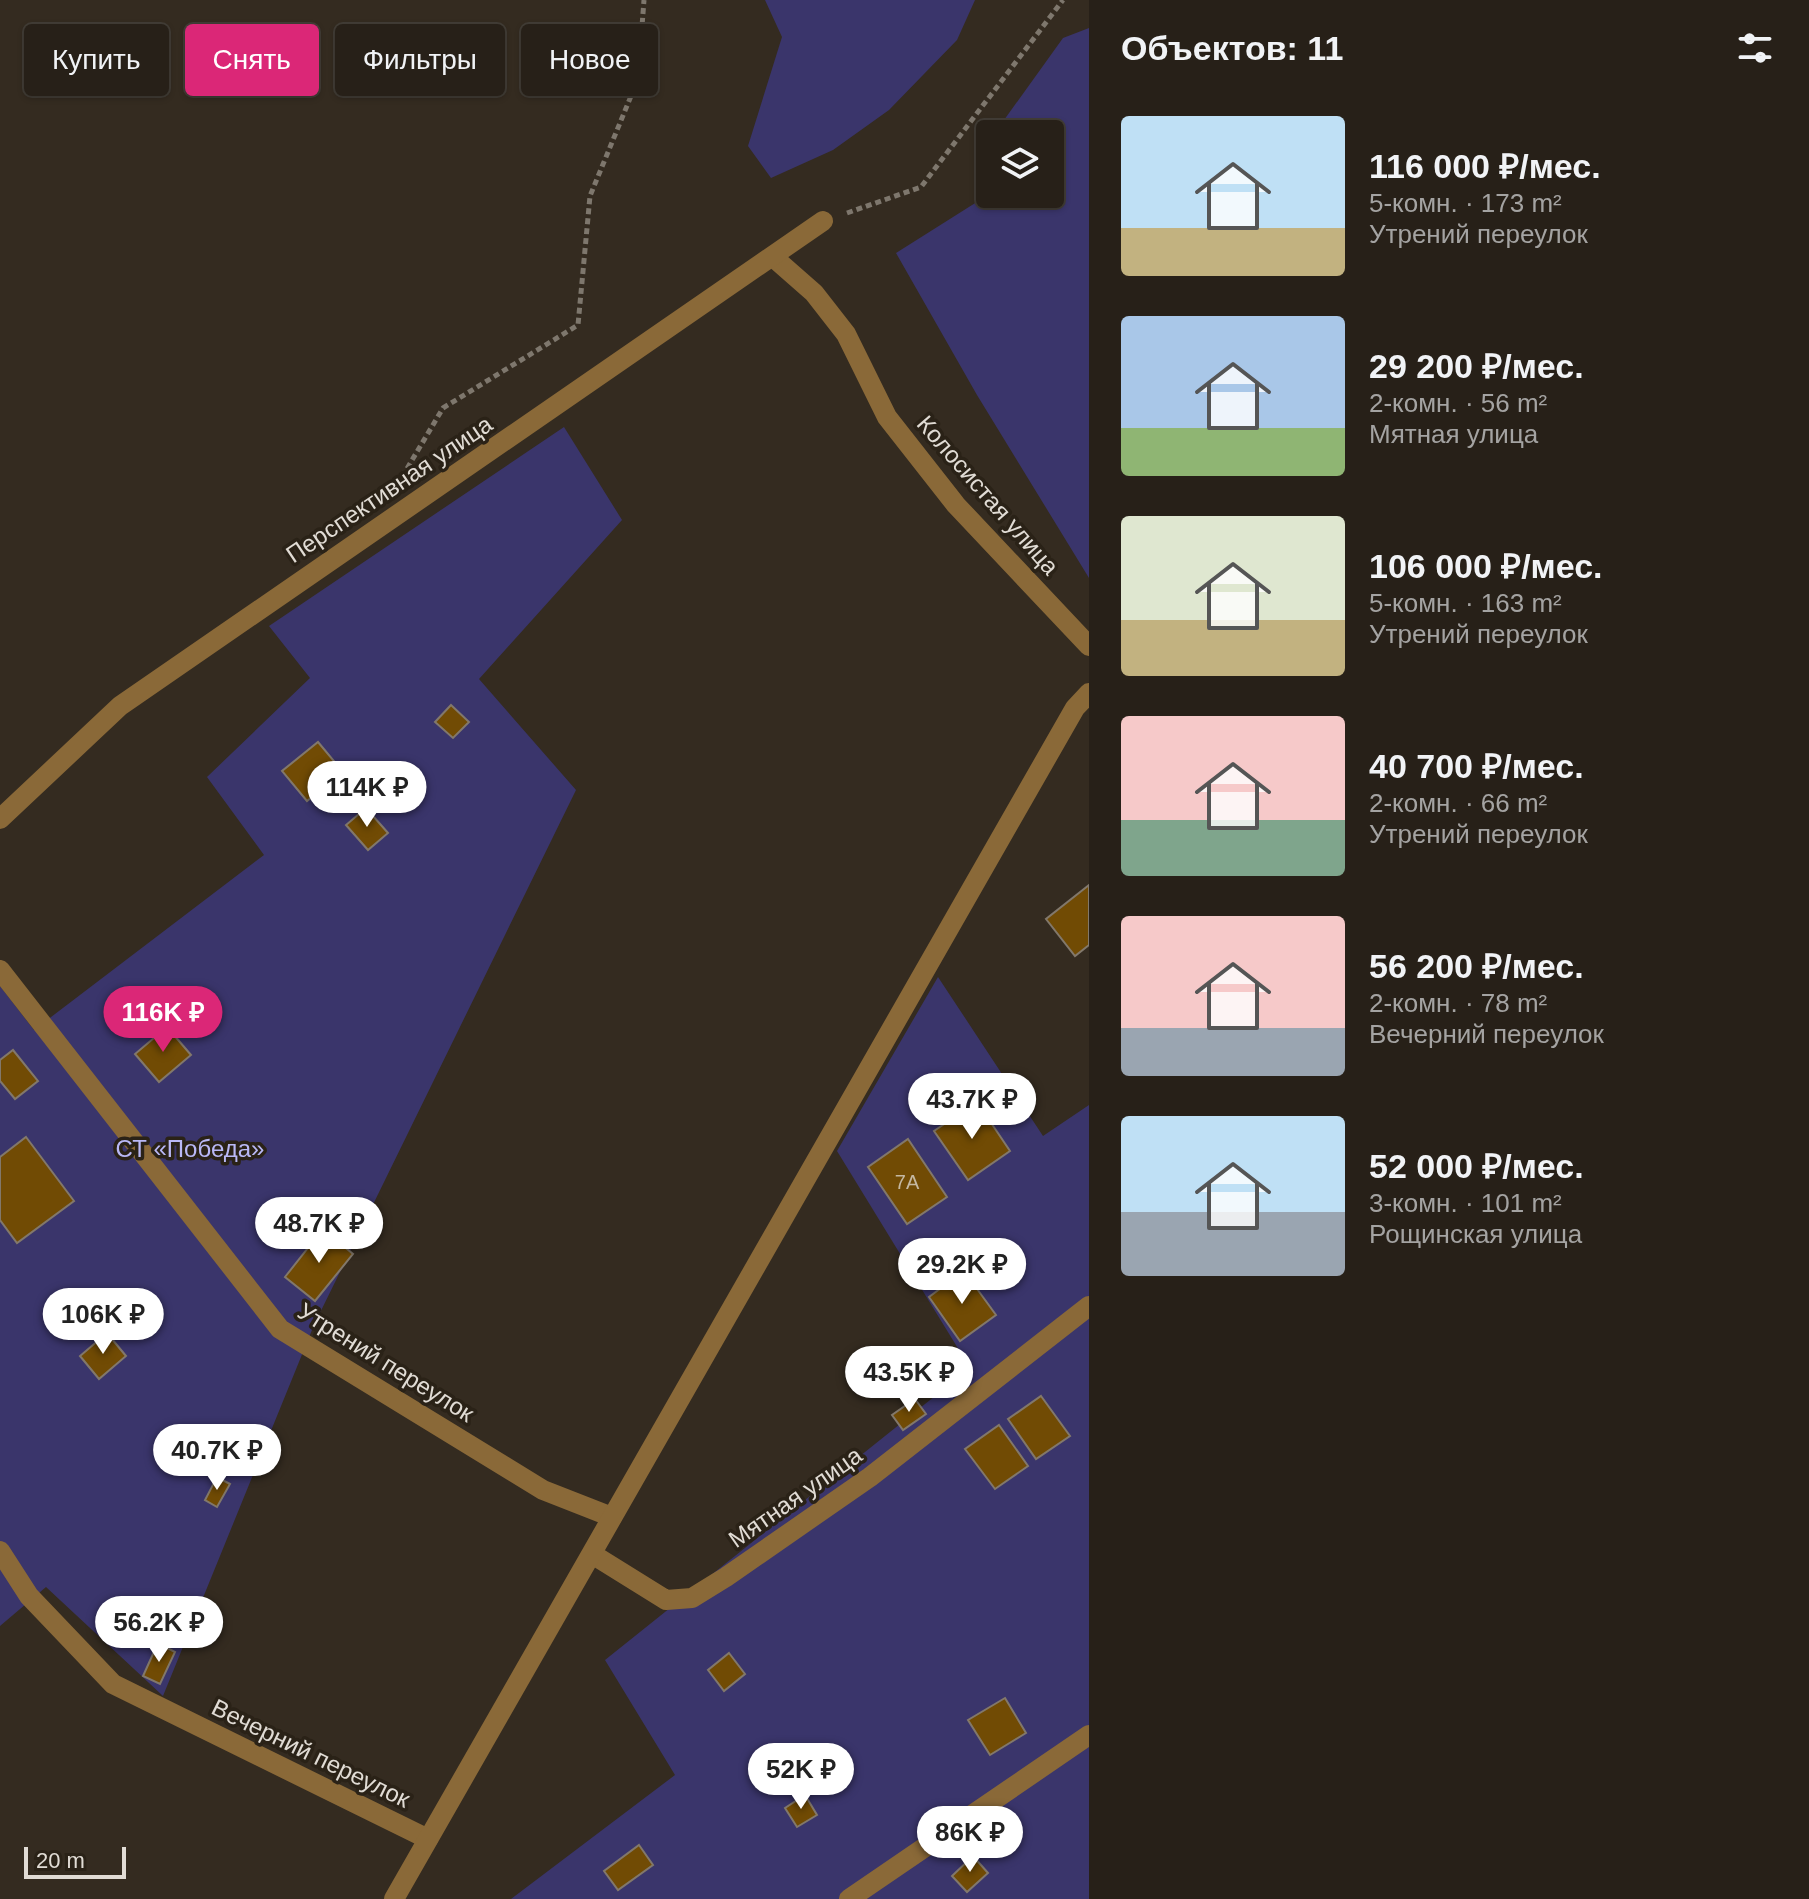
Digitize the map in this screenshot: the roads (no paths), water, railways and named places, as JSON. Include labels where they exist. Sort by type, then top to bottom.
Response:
[{"type":"street","name":"Перспективная улица","points":[[0,819],[120,706],[823,221]]},
{"type":"street","name":"Колосистая улица","points":[[773,257],[814,293],[846,334],[887,417],[956,505],[1089,646]]},
{"type":"street","points":[[394,1899],[1082,700]]},
{"type":"street","name":"Утрений переулок","points":[[0,970],[280,1329],[543,1490],[612,1517]]},
{"type":"street","name":"Мятная улица","points":[[592,1554],[666,1600],[692,1598],[870,1477],[1089,1306]]},
{"type":"street","name":"Вечерний переулок","points":[[0,1551],[29,1596],[113,1684],[428,1839]]},
{"type":"street","points":[[849,1899],[1089,1735]]},
{"type":"park label","name":"СТ «Победа»","points":[[190,1148]]}]
